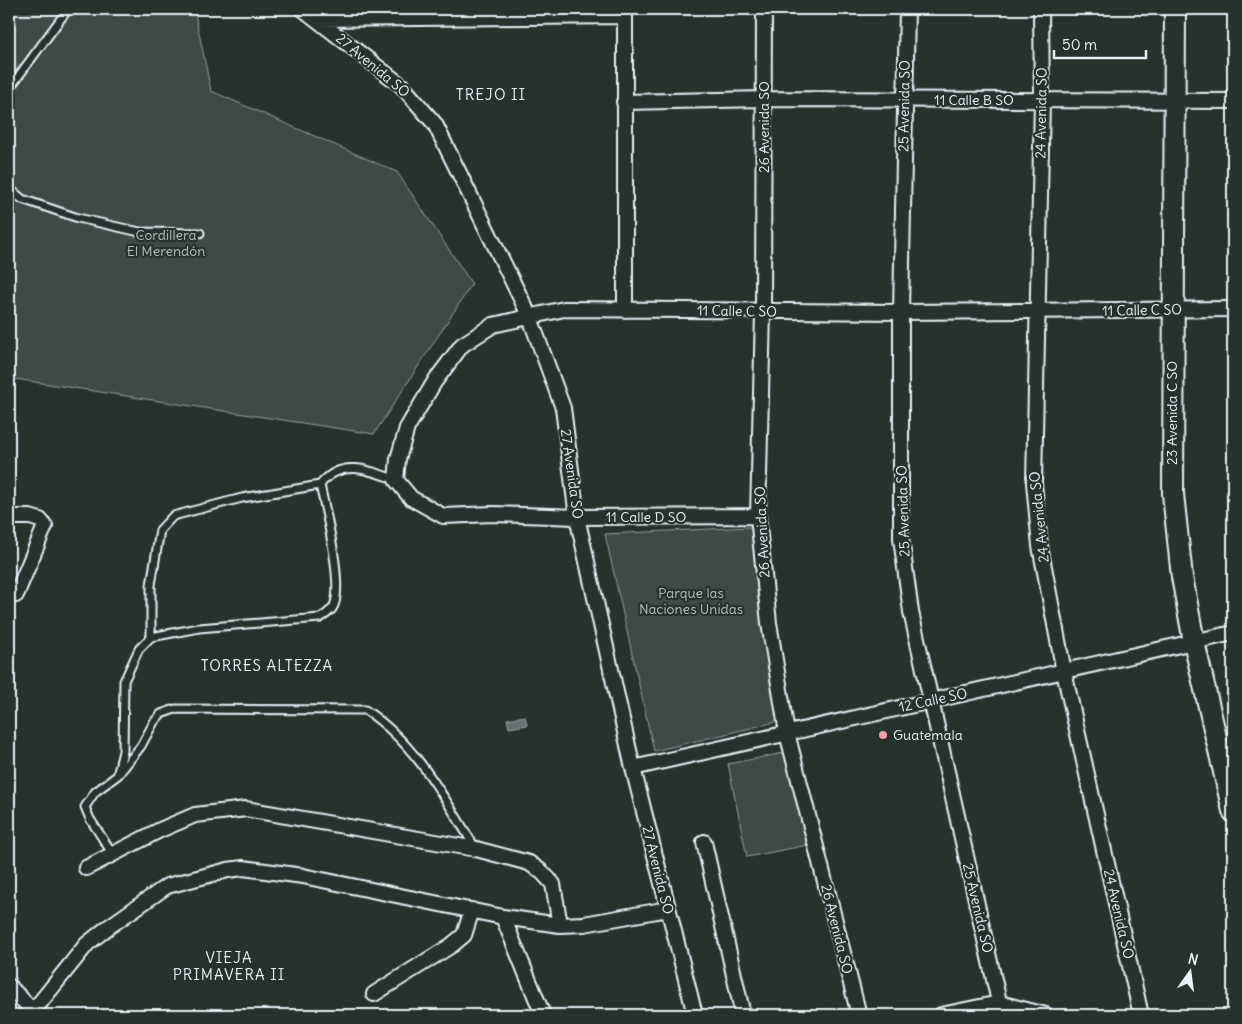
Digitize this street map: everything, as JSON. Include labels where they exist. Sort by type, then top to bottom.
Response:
[{"type":"street","name":"27 Avenida SO","points":[[303,9],[402,86],[434,124],[529,315],[562,408],[577,517],[632,768],[695,1015]]},
{"type":"street","name":"26 Avenida SO","points":[[764,9],[763,312],[758,516],[769,623],[787,733],[859,1015]]},
{"type":"street","name":"25 Avenida SO","points":[[907,9],[901,312],[901,538],[911,612],[1001,1009]]},
{"type":"street","name":"24 Avenida SO","points":[[1041,9],[1042,100],[1034,483],[1040,546],[1064,672],[1141,1015]]},
{"type":"street","name":"23 Avenida C SO","points":[[1175,9],[1172,494],[1182,577],[1194,642],[1233,812]]},
{"type":"street","points":[[318,19],[625,12],[625,310]]},
{"type":"street","name":"11 Calle B SO","points":[[624,102],[765,99],[1233,101]]},
{"type":"street","name":"11 Calle C SO","points":[[396,480],[398,459],[407,428],[435,381],[462,345],[493,325],[529,315],[564,309],[763,312],[1233,309]]},
{"type":"street","name":"11 Calle D SO","points":[[396,480],[411,498],[443,516],[493,514],[577,517],[758,516]]},
{"type":"street","points":[[9,517],[30,517],[40,520],[44,526],[16,595]]},
{"type":"street","name":"12 Calle SO","points":[[632,768],[1233,633]]},
{"type":"street","points":[[86,868],[112,853],[195,815],[246,809],[476,849],[529,863],[542,872],[553,884],[560,925]]},
{"type":"street","points":[[704,842],[743,1015]]},
{"type":"street","points":[[9,986],[31,1013],[87,944],[162,888],[212,873],[243,868],[303,876],[503,917],[560,925],[584,924],[668,909]]},
{"type":"street","points":[[374,994],[452,945],[464,935],[472,910]]},
{"type":"street","points":[[503,917],[543,1015]]},
{"type":"street","points":[[941,1015],[1001,1009],[1046,1015]]},
{"type":"lane","points":[[9,89],[12,82],[68,9]]},
{"type":"lane","points":[[9,188],[22,199],[78,218],[140,232],[200,233]]},
{"type":"lane","points":[[151,637],[151,585],[160,530],[173,516],[242,498],[320,486],[326,478],[342,469],[360,467],[396,480]]},
{"type":"lane","points":[[118,775],[123,751],[124,681],[139,649],[151,637],[199,628],[320,618],[333,608],[337,594],[333,542],[320,486]]},
{"type":"lane","points":[[112,853],[90,819],[85,807],[94,792],[118,775],[161,714],[175,709],[365,710],[379,718],[408,747],[439,790],[476,849]]},
{"type":"green space","name":"Cordillera El Merendón","points":[[9,9],[194,9],[211,91],[397,172],[472,284],[374,434],[9,378]]},
{"type":"green space","name":"Parque las Naciones Unidas","points":[[751,527],[780,721],[654,751],[605,534]]},
{"type":"green space","points":[[789,752],[808,845],[747,857],[728,764]]},
{"type":"shaded area","points":[[525,716],[527,725],[509,728],[507,719]]},
{"type":"place","name":"Guatemala","points":[[883,735]]},
{"type":"district","name":"TREJO II","points":[[491,94]]},
{"type":"district","name":"TORRES ALTEZZA","points":[[267,665]]},
{"type":"district","name":"VIEJA PRIMAVERA II","points":[[229,966]]}]
